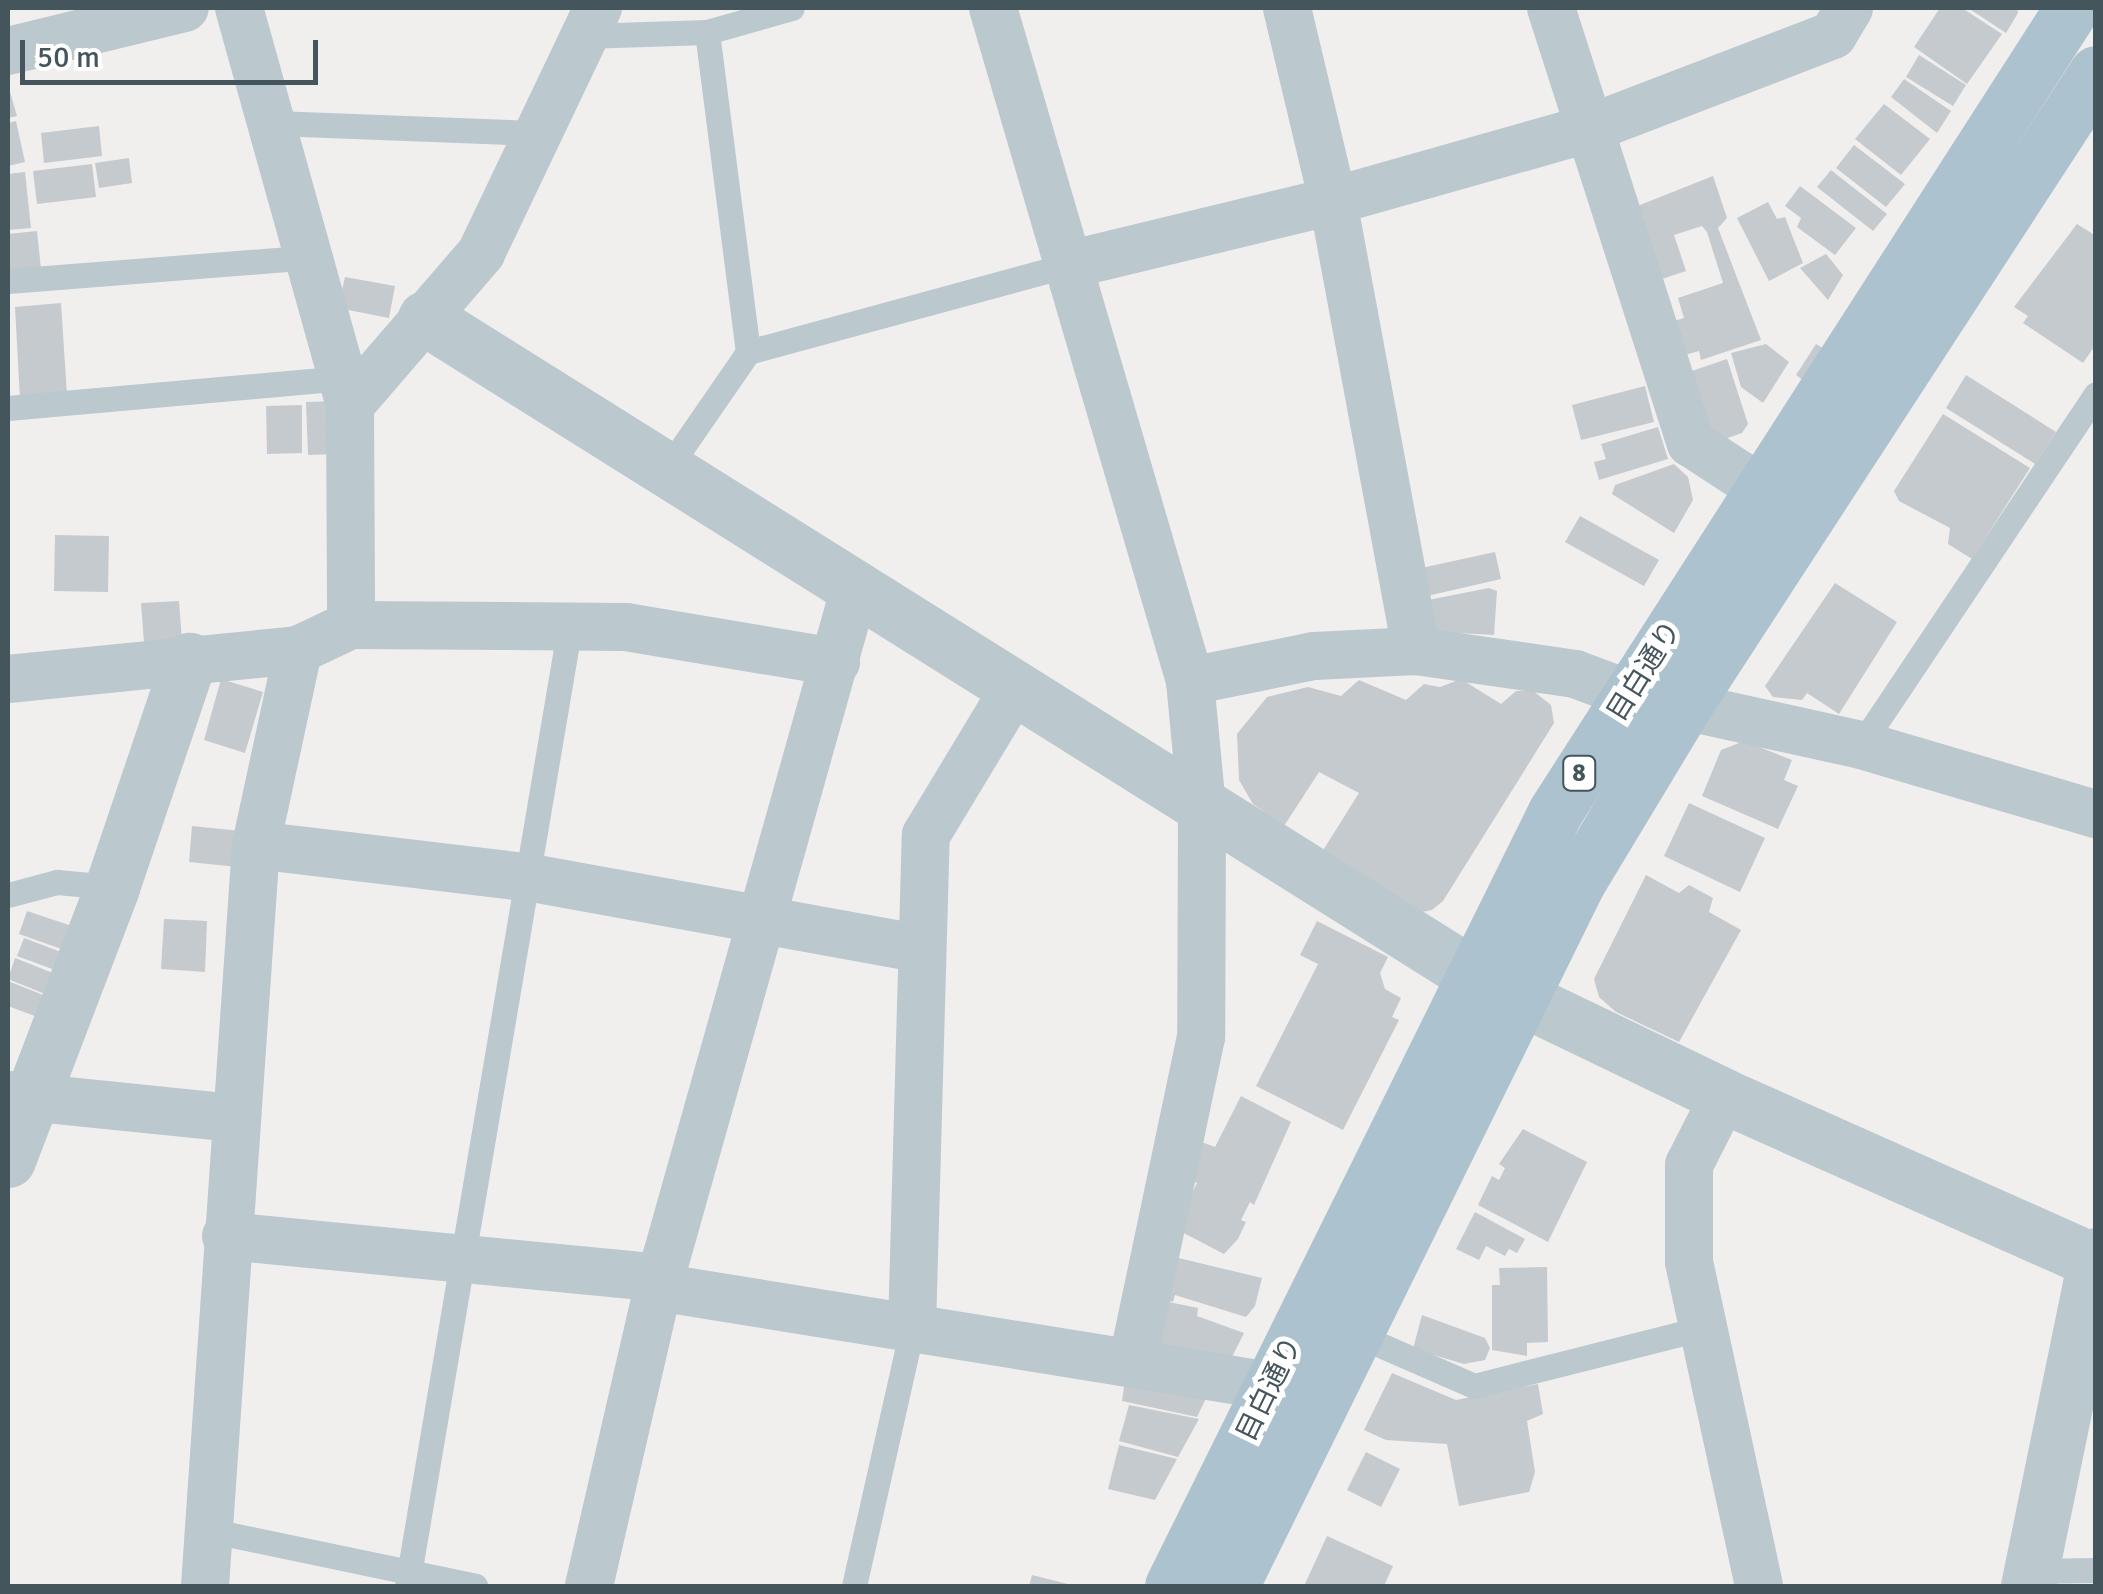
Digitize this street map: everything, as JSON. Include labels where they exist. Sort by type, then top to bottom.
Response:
[{"type":"main road","name":"目白通り","points":[[1172,1586],[1471,974],[1555,812],[2072,8]]},
{"type":"main road","name":"目白通り","points":[[1231,1586],[1578,882],[1684,706],[2096,73]]},
{"type":"street","points":[[8,51],[185,8]]},
{"type":"street","points":[[239,8],[275,122],[347,391],[351,625]]},
{"type":"street","points":[[993,8],[1072,264],[1190,681],[1202,806],[1202,1037],[1132,1364]]},
{"type":"street","points":[[1287,8],[1333,201],[1416,651]]},
{"type":"street","points":[[1551,8],[1691,443],[1760,488]]},
{"type":"street","points":[[1072,264],[1333,201],[1591,128],[1832,35],[1849,8]]},
{"type":"street","points":[[347,391],[425,318],[481,253],[591,22]]},
{"type":"street","points":[[425,318],[666,471],[856,584],[1014,689],[1471,974],[1724,1096],[2095,1259],[2030,1579]]},
{"type":"street","points":[[602,1583],[659,1283],[856,584]]},
{"type":"street","points":[[8,679],[298,650],[351,625],[570,626],[692,634],[836,662]]},
{"type":"street","points":[[206,1586],[226,1236],[256,845],[298,650]]},
{"type":"street","points":[[1190,681],[1314,656],[1416,651],[1575,674],[1629,694]]},
{"type":"street","points":[[8,1160],[20,1096],[112,887],[189,660]]},
{"type":"street","points":[[912,1328],[918,948],[926,834],[1014,689]]},
{"type":"street","points":[[1684,706],[1861,745],[2096,814]]},
{"type":"street","points":[[256,845],[532,878],[918,948]]},
{"type":"street","points":[[20,1096],[235,1118]]},
{"type":"street","points":[[1724,1096],[1689,1165],[1685,1200],[1703,1328],[1759,1586]]},
{"type":"street","points":[[226,1236],[659,1283],[1270,1386]]},
{"type":"lane","points":[[591,22],[707,32],[792,8]]},
{"type":"lane","points":[[707,32],[748,352]]},
{"type":"lane","points":[[275,122],[540,133]]},
{"type":"lane","points":[[8,281],[311,257]]},
{"type":"lane","points":[[666,471],[748,352],[1072,264]]},
{"type":"lane","points":[[8,408],[347,391]]},
{"type":"lane","points":[[1861,745],[2096,394]]},
{"type":"lane","points":[[408,1579],[532,878],[570,626]]},
{"type":"lane","points":[[8,894],[57,882],[112,887]]},
{"type":"lane","points":[[854,1586],[912,1328]]},
{"type":"lane","points":[[1355,1334],[1474,1386],[1703,1328]]},
{"type":"lane","points":[[208,1530],[408,1579],[474,1586]]},
{"type":"lane","points":[[2030,1579],[2096,1570]]},
{"type":"building","points":[[1940,8],[1962,8],[2002,34],[1967,84],[1914,47]]},
{"type":"building","points":[[1968,8],[2017,8],[2018,13],[2006,33]]},
{"type":"building","points":[[1919,55],[1966,85],[1953,106],[1906,77]]},
{"type":"building","points":[[1904,79],[1951,111],[1937,133],[1891,97]]},
{"type":"building","points":[[8,85],[17,116],[8,118]]},
{"type":"building","points":[[1884,104],[1930,139],[1901,175],[1855,139]]},
{"type":"building","points":[[16,121],[25,162],[8,166],[8,123]]},
{"type":"building","points":[[99,126],[102,156],[44,163],[41,133]]},
{"type":"building","points":[[1854,145],[1905,184],[1886,207],[1836,168]]},
{"type":"building","points":[[129,158],[132,183],[99,188],[95,163]]},
{"type":"building","points":[[92,164],[96,197],[37,204],[33,171]]},
{"type":"building","points":[[1831,170],[1887,214],[1873,231],[1817,187]]},
{"type":"building","points":[[25,172],[31,228],[8,230],[8,174]]},
{"type":"building","points":[[1713,176],[1727,218],[1718,228],[1761,340],[1701,360],[1699,351],[1685,355],[1674,321],[1684,318],[1678,298],[1723,283],[1707,232],[1702,226],[1674,235],[1686,271],[1659,280],[1635,207]]},
{"type":"building","points":[[1800,186],[1856,228],[1835,255],[1797,227],[1801,218],[1785,206]]},
{"type":"building","points":[[1768,202],[1777,219],[1785,217],[1803,263],[1769,281],[1737,218]]},
{"type":"building","points":[[2077,224],[2096,236],[2096,344],[2083,363],[2023,323],[2028,316],[2014,307]]},
{"type":"building","points":[[37,231],[41,269],[8,273],[8,234]]},
{"type":"building","points":[[1826,254],[1843,275],[1828,300],[1800,268]]},
{"type":"building","points":[[345,277],[395,286],[389,318],[338,308]]},
{"type":"building","points":[[61,303],[67,395],[20,398],[15,307]]},
{"type":"building","points":[[1766,344],[1789,362],[1763,403],[1741,387],[1731,353]]},
{"type":"building","points":[[1816,344],[1828,351],[1807,383],[1796,375]]},
{"type":"building","points":[[1727,359],[1748,424],[1742,433],[1716,442],[1689,372]]},
{"type":"building","points":[[1966,375],[2056,432],[2035,464],[1946,408]]},
{"type":"building","points":[[1645,386],[1654,422],[1581,440],[1572,405]]},
{"type":"building","points":[[338,401],[339,454],[308,455],[306,402]]},
{"type":"building","points":[[302,405],[302,453],[267,454],[266,406]]},
{"type":"building","points":[[1943,414],[2030,468],[1972,559],[1948,544],[1950,528],[1899,501],[1894,491]]},
{"type":"building","points":[[1658,427],[1668,459],[1599,480],[1594,462],[1606,459],[1601,444]]},
{"type":"building","points":[[1674,464],[1688,477],[1693,500],[1674,533],[1612,494],[1615,485]]},
{"type":"building","points":[[1580,516],[1659,560],[1644,586],[1565,542]]},
{"type":"building","points":[[55,535],[109,536],[108,592],[54,591]]},
{"type":"building","points":[[1495,552],[1501,579],[1427,596],[1421,568]]},
{"type":"building","points":[[1835,583],[1897,622],[1839,714],[1807,693],[1802,700],[1773,697],[1765,686]]},
{"type":"building","points":[[1489,588],[1497,591],[1494,635],[1423,631],[1418,602]]},
{"type":"building","points":[[179,601],[183,654],[145,656],[141,603]]},
{"type":"building","points":[[221,679],[263,692],[245,753],[204,740]]},
{"type":"building","points":[[1461,679],[1501,704],[1516,691],[1532,690],[1551,705],[1554,723],[1443,901],[1432,910],[1422,912],[1322,852],[1359,793],[1319,772],[1284,826],[1253,804],[1239,780],[1237,734],[1267,697],[1308,687],[1341,696],[1359,680],[1406,700],[1424,684],[1440,687]]},
{"type":"building","points":[[1744,741],[1792,760],[1784,780],[1798,786],[1778,829],[1702,796],[1721,750]]},
{"type":"building","points":[[1689,803],[1765,838],[1740,892],[1664,856]]},
{"type":"building","points":[[192,826],[241,831],[238,867],[189,862]]},
{"type":"building","points":[[1646,875],[1679,893],[1689,885],[1713,898],[1709,912],[1741,930],[1679,1042],[1616,1012],[1599,997],[1594,979]]},
{"type":"building","points":[[27,911],[75,927],[67,951],[19,934]]},
{"type":"building","points":[[164,919],[207,921],[205,972],[161,969]]},
{"type":"building","points":[[1317,921],[1388,957],[1380,973],[1385,989],[1401,998],[1392,1017],[1399,1020],[1343,1130],[1256,1086],[1318,964],[1300,955]]},
{"type":"building","points":[[24,938],[61,952],[55,970],[17,956]]},
{"type":"building","points":[[15,958],[58,975],[50,996],[8,979]]},
{"type":"building","points":[[8,981],[48,997],[40,1018],[8,1006]]},
{"type":"building","points":[[1241,1096],[1291,1122],[1254,1205],[1250,1202],[1241,1220],[1246,1222],[1238,1239],[1224,1254],[1174,1228],[1197,1183],[1182,1176],[1191,1138],[1215,1147]]},
{"type":"building","points":[[1523,1129],[1587,1162],[1548,1242],[1478,1205],[1492,1176],[1499,1180],[1505,1168],[1499,1164]]},
{"type":"building","points":[[1475,1212],[1525,1239],[1517,1253],[1509,1249],[1505,1256],[1486,1246],[1479,1260],[1456,1249]]},
{"type":"building","points":[[1166,1255],[1262,1278],[1255,1306],[1246,1317],[1175,1295],[1173,1302],[1155,1297]]},
{"type":"building","points":[[1547,1267],[1548,1342],[1527,1343],[1527,1356],[1492,1350],[1492,1285],[1500,1285],[1499,1268]]},
{"type":"building","points":[[1154,1299],[1198,1308],[1197,1316],[1244,1333],[1226,1369],[1154,1358]]},
{"type":"building","points":[[1422,1315],[1485,1338],[1490,1348],[1485,1360],[1464,1364],[1413,1349]]},
{"type":"building","points":[[1392,1373],[1456,1400],[1538,1384],[1543,1414],[1527,1421],[1535,1472],[1529,1492],[1459,1506],[1447,1444],[1386,1440],[1364,1430]]},
{"type":"building","points":[[1125,1380],[1208,1394],[1197,1417],[1122,1401]]},
{"type":"building","points":[[1129,1405],[1199,1419],[1178,1457],[1119,1441]]},
{"type":"building","points":[[1119,1445],[1177,1459],[1155,1500],[1108,1489]]},
{"type":"building","points":[[1366,1452],[1400,1469],[1381,1507],[1347,1490]]},
{"type":"building","points":[[1327,1536],[1393,1566],[1384,1586],[1304,1586]]},
{"type":"building","points":[[1032,1575],[1072,1585],[1072,1586],[1029,1586]]}]
